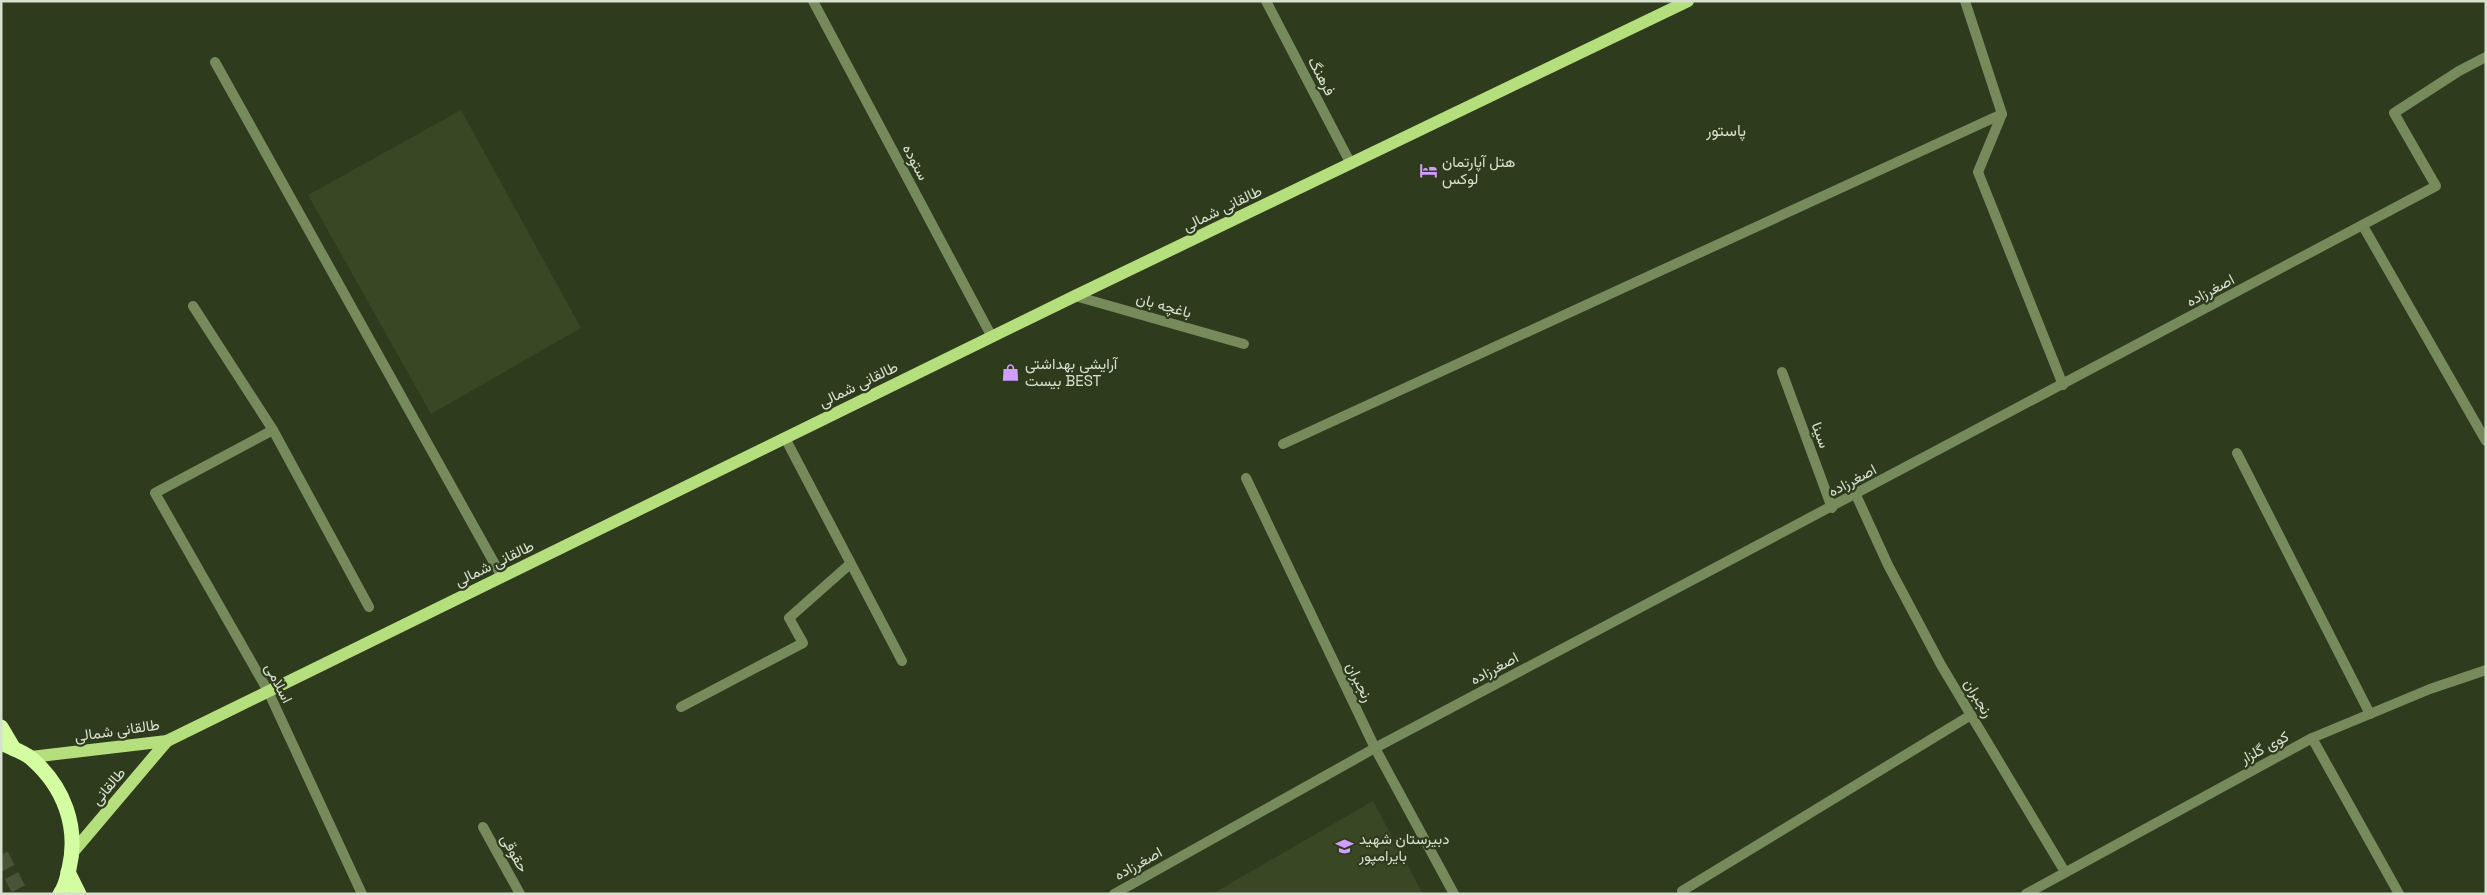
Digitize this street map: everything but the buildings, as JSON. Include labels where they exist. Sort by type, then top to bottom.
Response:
[{"type":"highway","points":[[1,727],[8,746],[31,757],[55,784],[70,816],[73,852],[65,887],[60,894]]},
{"type":"highway","points":[[68,872],[79,894]]},
{"type":"main road","name":"طالقانی شمالی","points":[[31,757],[167,740],[1076,296],[1688,1]]},
{"type":"main road","name":"طالقانی","points":[[73,852],[167,740]]},
{"type":"street","name":"ستوده","points":[[813,1],[992,337]]},
{"type":"street","name":"فرهنگ","points":[[1266,1],[1351,164]]},
{"type":"street","points":[[1965,1],[2002,114],[1978,172],[2063,385]]},
{"type":"street","name":"اصغرزاده","points":[[1114,894],[1375,748],[1832,508],[2436,186],[2394,113],[2486,56]]},
{"type":"street","points":[[215,62],[502,577]]},
{"type":"street","points":[[1283,444],[2002,114]]},
{"type":"street","points":[[2363,226],[2486,441]]},
{"type":"street","name":"باغچه بان","points":[[1076,296],[1244,344]]},
{"type":"street","points":[[193,306],[273,430],[369,607]]},
{"type":"street","name":"سینا","points":[[1782,372],[1832,508]]},
{"type":"street","name":"اسلامی","points":[[273,430],[155,492],[268,691],[362,894]]},
{"type":"street","points":[[785,438],[902,661]]},
{"type":"street","points":[[2237,453],[2370,714]]},
{"type":"street","name":"رنجبران","points":[[1246,478],[1375,748],[1454,894]]},
{"type":"street","name":"رنجبران","points":[[1856,495],[1888,565],[1941,664],[2066,872]]},
{"type":"street","points":[[682,707],[803,642],[789,618],[850,564]]},
{"type":"street","name":"کوی گلزار","points":[[2066,872],[2312,738],[2430,689],[2486,670]]},
{"type":"street","points":[[1682,890],[1972,715]]},
{"type":"street","points":[[2312,738],[2399,894]]},
{"type":"street","name":"حقوقی","points":[[483,827],[520,894]]},
{"type":"street","points":[[2026,894],[2066,872]]},
{"type":"shaded area","points":[[461,110],[581,328],[431,414],[308,195]]},
{"type":"shaded area","name":"دبیرستان شهید بایرامپور","points":[[1373,801],[1423,894],[1212,894]]},
{"type":"tunnel","points":[[1,855],[21,894]]},
{"type":"place","name":"هتل آپارتمان لوکس","points":[[1428,170]]},
{"type":"place","name":"آرایشی بهداشتی بیست BEST","points":[[1011,372]]},
{"type":"place","name":"دبیرستان شهید بایرامپور","points":[[1345,847]]},
{"type":"district","name":"پاستور","points":[[1726,130]]}]
